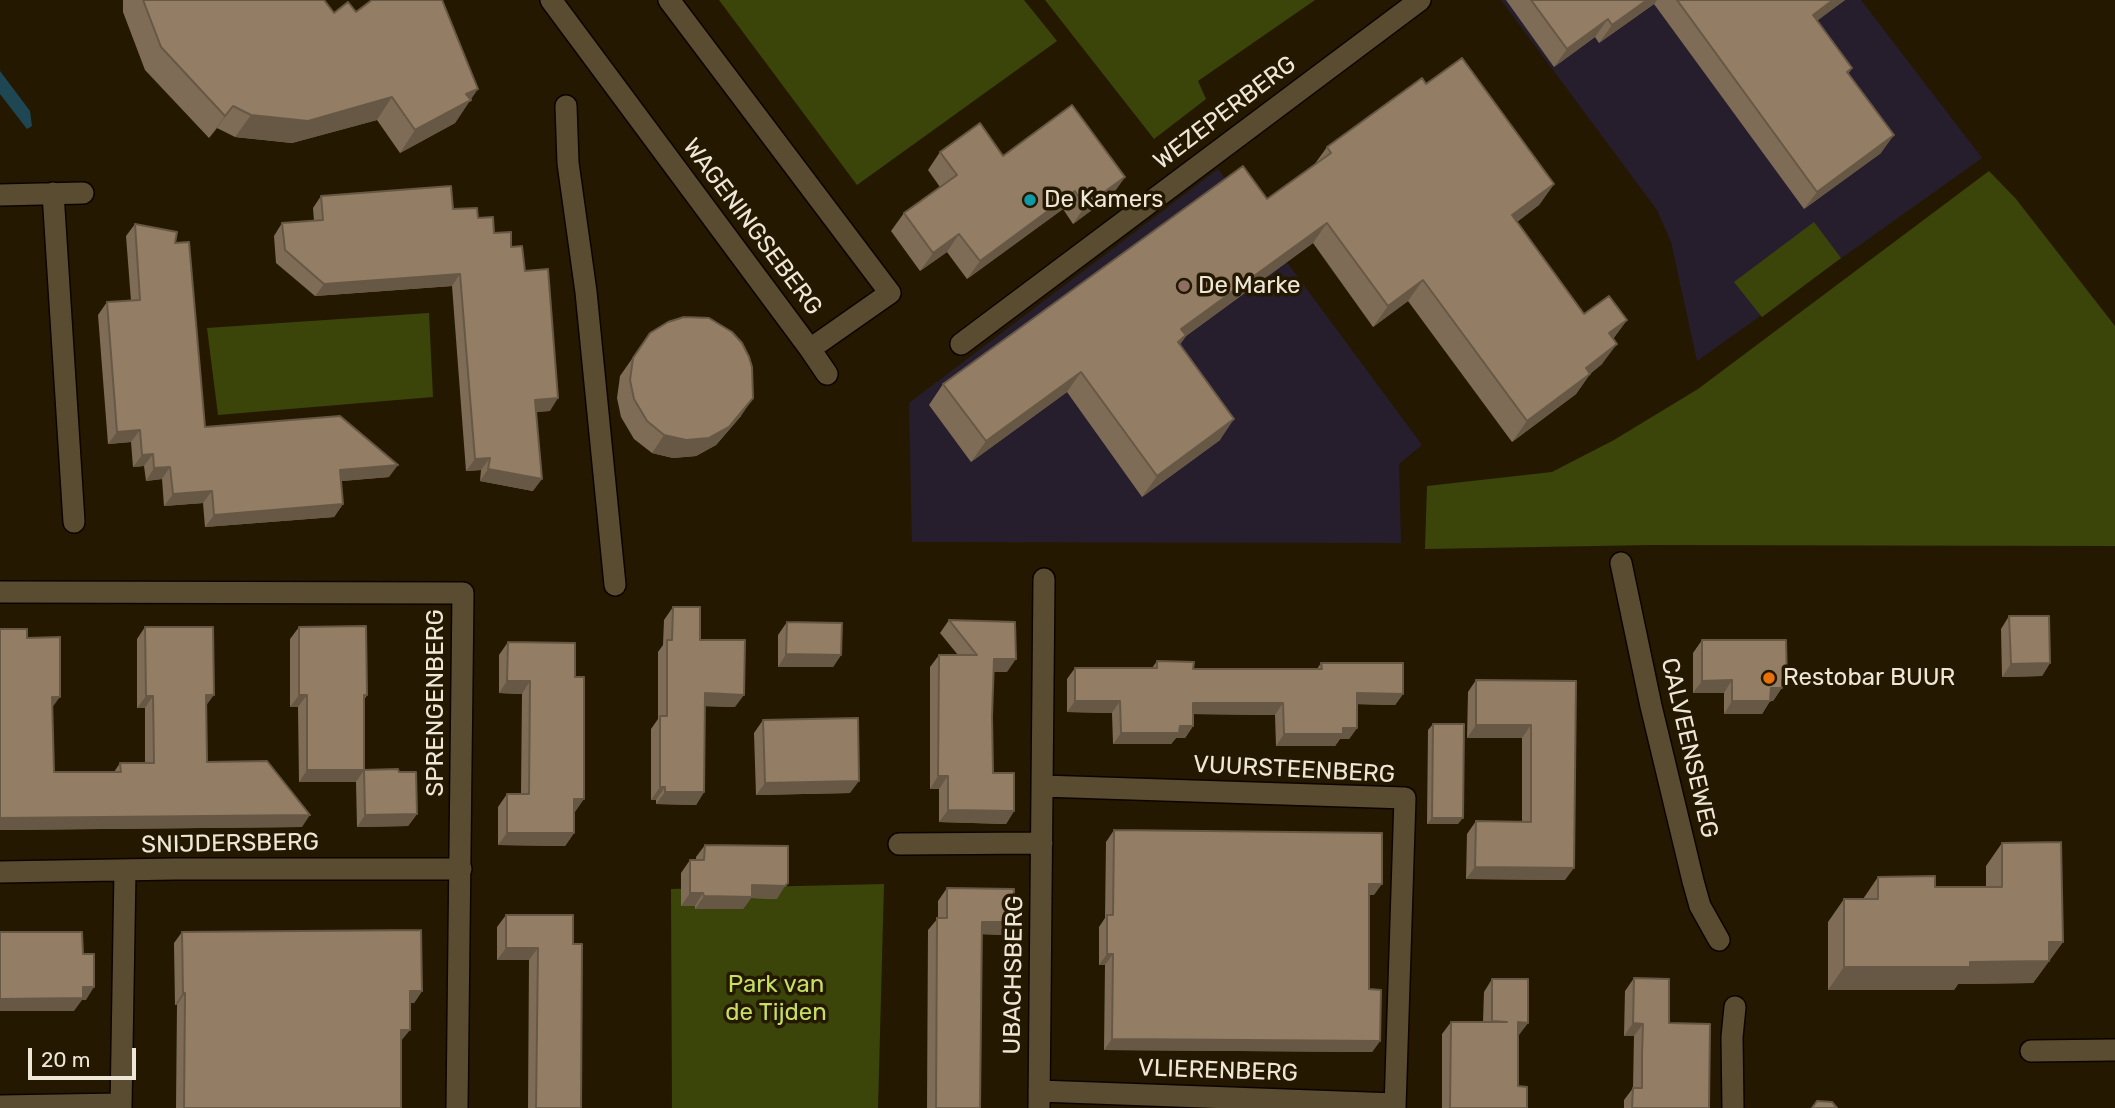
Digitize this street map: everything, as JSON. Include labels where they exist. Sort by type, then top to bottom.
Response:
[{"type":"street","name":"WAGENINGSEBERG","points":[[551,0],[810,349],[890,293],[669,0]]},
{"type":"street","name":"WEZEPERBERG","points":[[961,344],[1420,0]]},
{"type":"street","points":[[566,106],[568,163],[586,292],[615,585]]},
{"type":"street","points":[[53,193],[74,522]]},
{"type":"street","points":[[0,195],[83,193]]},
{"type":"street","points":[[810,349],[827,374]]},
{"type":"street","name":"CALVEENSEWEG","points":[[1621,564],[1651,706],[1693,881],[1700,906],[1718,940]]},
{"type":"street","name":"UBACHSBERG","points":[[1039,1100],[1044,579]]},
{"type":"street","name":"SPRENGENBERG","points":[[0,592],[463,593],[457,1108]]},
{"type":"street","name":"VUURSTEENBERG","points":[[1042,786],[1405,798],[1395,1106]]},
{"type":"street","points":[[899,844],[1042,843]]},
{"type":"street","name":"SNIJDERSBERG","points":[[0,872],[461,869]]},
{"type":"street","points":[[0,1106],[121,1106],[125,871]]},
{"type":"street","points":[[1733,1108],[1732,1037],[1735,1007]]},
{"type":"street","points":[[2031,1051],[2115,1050]]},
{"type":"street","name":"VLIERENBERG","points":[[1039,1100],[1395,1106]]},
{"type":"shaded area","points":[[1501,0],[1861,0],[1982,158],[1697,361],[1671,242],[1657,210]]},
{"type":"shaded area","name":"De Marke","points":[[1218,169],[1422,445],[1399,464],[1401,543],[912,542],[909,403]]},
{"type":"green space","points":[[719,0],[1024,0],[1057,41],[857,185]]},
{"type":"green space","points":[[1045,0],[1315,0],[1198,81],[1206,99],[1154,139]]},
{"type":"green space","points":[[1989,171],[2016,199],[2115,326],[2115,546],[1651,545],[1425,549],[1427,486],[1552,472],[1614,440],[1698,389]]},
{"type":"green space","points":[[1814,222],[1841,258],[1762,317],[1734,282]]},
{"type":"green space","points":[[429,313],[433,397],[218,415],[207,328]]},
{"type":"green space","name":"Park van de Tijden","points":[[884,884],[878,1108],[672,1108],[671,889]]},
{"type":"water","points":[[0,71],[30,111],[32,126],[27,129],[0,94]]},
{"type":"building","points":[[143,0],[324,0],[334,13],[348,2],[356,12],[372,0],[442,0],[478,89],[466,94],[471,100],[415,130],[392,97],[308,121],[251,115],[233,106],[225,116],[161,47]]},
{"type":"building","points":[[1531,0],[1647,0],[1612,25],[1608,19],[1567,49]]},
{"type":"building","points":[[1677,0],[1833,0],[1813,15],[1852,68],[1847,72],[1894,135],[1817,192]]},
{"type":"building","points":[[1462,58],[1554,184],[1512,215],[1584,314],[1609,296],[1627,320],[1609,333],[1617,344],[1586,368],[1590,374],[1527,421],[1423,280],[1388,306],[1327,223],[1181,329],[1186,335],[1178,342],[1234,419],[1157,476],[1081,372],[986,441],[943,384],[1243,166],[1267,199],[1331,153],[1327,147],[1422,78],[1426,84]]},
{"type":"building","points":[[1072,105],[1125,177],[1085,206],[1075,191],[980,261],[959,234],[933,253],[904,213],[957,175],[940,152],[980,123],[1003,156]]},
{"type":"building","points":[[451,186],[453,209],[477,208],[478,218],[493,217],[494,233],[511,232],[511,247],[522,246],[525,271],[548,269],[558,398],[535,400],[542,479],[488,469],[490,458],[475,459],[460,274],[324,284],[285,250],[282,223],[323,220],[321,196]]},
{"type":"building","points":[[135,224],[177,232],[175,243],[189,242],[205,427],[340,416],[398,465],[340,470],[343,504],[214,515],[212,491],[173,494],[170,467],[154,468],[153,454],[142,455],[140,430],[117,432],[107,302],[140,300]]},
{"type":"building","points":[[684,317],[709,318],[732,332],[742,343],[752,367],[753,398],[729,427],[709,438],[686,440],[664,435],[647,421],[634,399],[630,380],[633,358],[650,333],[668,322]]},
{"type":"building","points":[[673,607],[700,607],[700,640],[745,640],[744,695],[705,693],[704,792],[665,792],[665,787],[660,787],[660,716],[667,716],[667,640],[672,640]]},
{"type":"building","points":[[2009,616],[2049,616],[2050,663],[2011,664]]},
{"type":"building","points":[[949,620],[1015,622],[1016,659],[994,659],[992,716],[993,773],[1014,773],[1014,811],[948,810],[948,776],[938,776],[939,655],[977,655]]},
{"type":"building","points":[[787,622],[842,623],[841,655],[786,654]]},
{"type":"building","points":[[366,626],[364,770],[307,770],[307,695],[299,695],[299,627]]},
{"type":"building","points":[[145,627],[213,627],[214,695],[206,695],[207,762],[267,761],[310,815],[0,818],[0,629],[27,629],[27,638],[60,637],[60,697],[52,697],[54,772],[121,772],[120,763],[154,763],[153,696],[146,696]]},
{"type":"building","points":[[1702,640],[1786,640],[1787,680],[1782,680],[1782,688],[1771,688],[1770,701],[1732,701],[1732,680],[1702,681]]},
{"type":"building","points":[[508,642],[575,643],[575,677],[584,677],[584,799],[574,799],[574,833],[507,833],[507,794],[529,794],[530,681],[507,681]]},
{"type":"building","points":[[1157,661],[1194,662],[1193,669],[1322,669],[1321,663],[1403,663],[1403,694],[1357,693],[1357,728],[1343,728],[1343,734],[1284,734],[1283,703],[1193,703],[1193,726],[1180,726],[1179,733],[1121,733],[1120,701],[1075,701],[1075,668],[1157,668]]},
{"type":"building","points":[[1476,680],[1576,681],[1574,868],[1475,867],[1476,821],[1531,822],[1531,725],[1476,725]]},
{"type":"building","points":[[858,718],[859,781],[765,783],[763,720]]},
{"type":"building","points":[[1433,724],[1464,724],[1463,818],[1432,818]]},
{"type":"building","points":[[398,769],[399,772],[416,772],[417,814],[365,815],[364,770]]},
{"type":"building","points":[[1114,830],[1382,833],[1382,884],[1369,884],[1369,989],[1381,990],[1380,1041],[1112,1039],[1113,954],[1107,954],[1107,915],[1113,915]]},
{"type":"building","points":[[2061,842],[2063,942],[2049,942],[2049,961],[1970,962],[1970,967],[1844,967],[1844,899],[1878,899],[1878,877],[1935,876],[1935,887],[2002,887],[2002,843]]},
{"type":"building","points":[[705,845],[788,846],[788,883],[785,886],[752,885],[752,897],[690,893],[690,860],[704,860]]},
{"type":"building","points":[[947,888],[1014,889],[1013,922],[982,922],[980,1108],[936,1108],[937,918],[947,918]]},
{"type":"building","points":[[506,915],[573,915],[573,944],[582,944],[581,1108],[536,1108],[538,948],[506,948]]},
{"type":"building","points":[[421,930],[422,991],[410,991],[410,1030],[401,1030],[401,1108],[184,1108],[185,993],[182,932]]},
{"type":"building","points":[[0,932],[82,932],[83,954],[94,954],[94,987],[83,987],[83,998],[0,999]]},
{"type":"building","points":[[1634,978],[1669,979],[1669,1023],[1710,1024],[1709,1108],[1632,1108],[1633,1088],[1642,1088],[1643,1024],[1633,1023]]},
{"type":"building","points":[[1492,979],[1528,979],[1528,1023],[1518,1022],[1518,1086],[1527,1087],[1527,1108],[1450,1108],[1451,1022],[1507,1022],[1492,1021]]},
{"type":"building","points":[[1817,1101],[1832,1102],[1837,1108],[1812,1108]]},
{"type":"place","name":"De Kamers","points":[[1030,200]]},
{"type":"place","name":"De Marke","points":[[1184,286]]},
{"type":"place","name":"Restobar BUUR","points":[[1769,678]]}]
